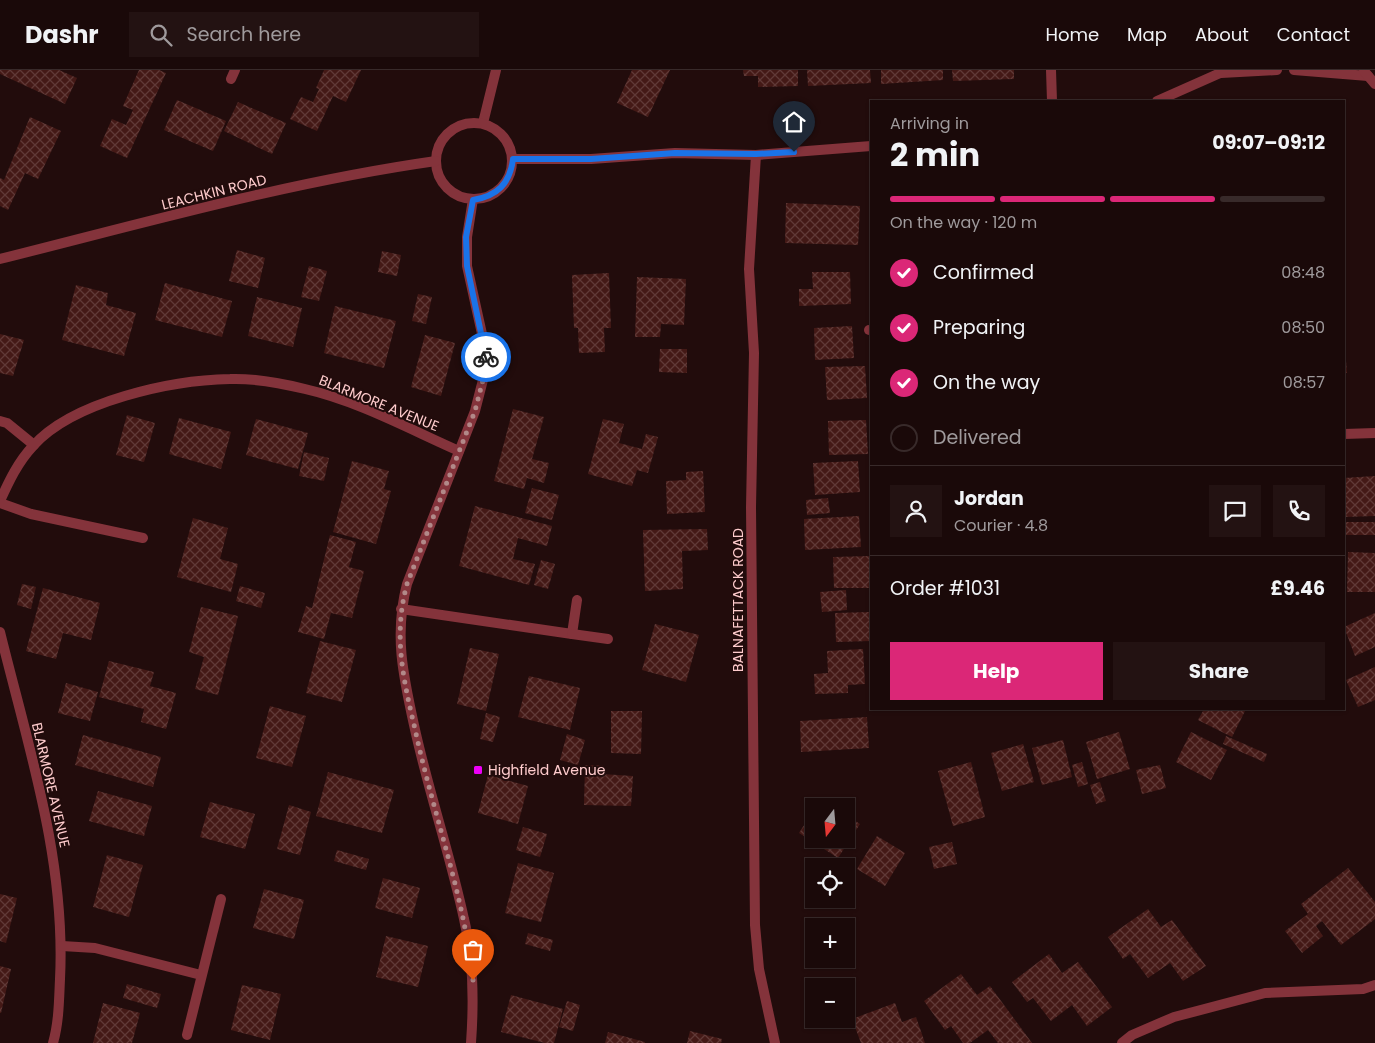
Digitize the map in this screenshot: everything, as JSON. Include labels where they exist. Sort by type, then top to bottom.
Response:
[{"type":"street","points":[[483,123],[496,70]]},
{"type":"street","points":[[1050,70],[1052,100]]},
{"type":"street","points":[[1158,100],[1224,71],[1277,70]]},
{"type":"street","points":[[1294,70],[1369,77]]},
{"type":"street","points":[[483,123],[495,128],[504,136],[511,147],[513,159],[512,172],[506,184],[497,192],[486,198],[473,200],[451,192],[443,183],[436,161],[440,144],[450,131],[460,125],[483,123]]},
{"type":"street","points":[[513,159],[591,159],[675,153],[756,154],[870,146]]},
{"type":"street","name":"BALNAFETTACK ROAD","points":[[756,154],[749,269],[754,353],[751,507],[755,926],[759,969],[775,1043]]},
{"type":"street","name":"LEACHKIN ROAD","points":[[0,260],[368,170],[436,161]]},
{"type":"street","points":[[472,1043],[473,980],[470,950],[464,919],[420,754],[402,673],[400,640],[401,608],[416,558],[475,411],[485,372],[486,352],[467,266],[466,237],[473,200]]},
{"type":"street","name":"BLARMORE AVENUE","points":[[143,538],[31,514],[0,502],[15,470],[34,445],[57,426],[84,412],[122,397],[159,387],[230,379],[266,381],[307,389],[352,405],[459,450]]},
{"type":"street","points":[[0,421],[7,424],[34,445]]},
{"type":"street","points":[[1345,434],[1375,433]]},
{"type":"street","points":[[572,634],[577,600]]},
{"type":"street","points":[[401,608],[608,639]]},
{"type":"street","name":"BLARMORE AVENUE","points":[[0,632],[47,822],[58,884],[62,946],[59,1007],[53,1043]]},
{"type":"street","points":[[187,1035],[221,899]]},
{"type":"street","points":[[62,946],[95,948],[201,975]]},
{"type":"street","points":[[1122,1043],[1132,1035],[1174,1017],[1265,993],[1363,989],[1375,986]]},
{"type":"building","points":[[0,70],[59,70],[77,78],[65,104],[0,74]]},
{"type":"building","points":[[139,70],[159,70],[166,73],[127,158],[100,146],[112,119],[126,125],[133,110],[123,106]]},
{"type":"building","points":[[324,70],[361,70],[346,102],[333,96],[317,131],[290,119],[301,97],[313,102],[319,89],[316,88]]},
{"type":"building","points":[[632,70],[670,70],[648,117],[617,103]]},
{"type":"building","points":[[743,70],[798,70],[798,86],[758,87],[758,76],[744,76]]},
{"type":"building","points":[[807,70],[870,70],[871,83],[808,86]]},
{"type":"building","points":[[881,70],[943,70],[943,80],[881,84]]},
{"type":"building","points":[[952,70],[1014,70],[1014,79],[953,81]]},
{"type":"building","points":[[177,100],[226,121],[213,151],[164,130]]},
{"type":"building","points":[[238,102],[286,123],[272,154],[224,131]]},
{"type":"building","points":[[30,117],[61,131],[38,179],[25,173],[8,210],[0,206],[0,178],[4,180]]},
{"type":"building","points":[[786,203],[860,206],[858,245],[785,243]]},
{"type":"building","points":[[237,250],[265,258],[258,288],[229,281]]},
{"type":"building","points":[[382,251],[401,255],[397,276],[378,272]]},
{"type":"building","points":[[309,266],[327,271],[319,301],[301,297]]},
{"type":"building","points":[[812,272],[850,272],[851,304],[799,306],[799,289],[813,289]]},
{"type":"building","points":[[609,273],[611,328],[604,328],[605,352],[579,353],[578,328],[574,328],[572,275]]},
{"type":"building","points":[[637,277],[686,279],[684,325],[661,324],[660,337],[635,337]]},
{"type":"building","points":[[165,283],[232,301],[222,337],[155,320]]},
{"type":"building","points":[[76,285],[108,293],[106,305],[136,313],[124,356],[62,340]]},
{"type":"building","points":[[418,294],[432,297],[426,324],[412,321]]},
{"type":"building","points":[[257,297],[302,308],[293,347],[248,336]]},
{"type":"building","points":[[335,306],[396,321],[384,368],[324,353]]},
{"type":"building","points":[[852,326],[854,358],[815,360],[814,328]]},
{"type":"building","points":[[0,334],[24,340],[13,376],[0,373]]},
{"type":"building","points":[[425,335],[455,343],[441,396],[411,387]]},
{"type":"building","points":[[1345,348],[1347,373],[1345,373]]},
{"type":"building","points":[[660,349],[687,349],[687,373],[659,372]]},
{"type":"building","points":[[865,366],[867,398],[827,400],[825,367]]},
{"type":"building","points":[[513,409],[544,417],[532,459],[549,463],[544,483],[527,478],[524,489],[494,481]]},
{"type":"building","points":[[127,415],[155,423],[144,462],[116,455]]},
{"type":"building","points":[[179,418],[231,432],[221,469],[169,454]]},
{"type":"building","points":[[256,419],[308,433],[298,469],[246,455]]},
{"type":"building","points":[[603,419],[624,424],[619,443],[642,449],[646,434],[658,437],[648,473],[637,470],[632,486],[588,474]]},
{"type":"building","points":[[866,420],[868,454],[829,455],[828,421]]},
{"type":"building","points":[[304,452],[329,458],[324,481],[299,476]]},
{"type":"building","points":[[352,461],[389,471],[384,489],[391,491],[376,544],[333,532]]},
{"type":"building","points":[[858,461],[860,492],[815,495],[813,463]]},
{"type":"building","points":[[703,471],[705,512],[667,514],[666,481],[686,480],[686,472]]},
{"type":"building","points":[[1375,476],[1375,516],[1345,517],[1345,478]]},
{"type":"building","points":[[532,488],[559,495],[552,520],[525,513]]},
{"type":"building","points":[[828,498],[830,513],[807,515],[806,500]]},
{"type":"building","points":[[475,506],[552,526],[547,546],[518,538],[513,559],[535,564],[529,585],[459,566]]},
{"type":"building","points":[[859,516],[861,547],[805,550],[804,519]]},
{"type":"building","points":[[193,518],[228,528],[220,559],[238,564],[231,592],[177,577]]},
{"type":"building","points":[[1346,522],[1375,522],[1375,535],[1346,535]]},
{"type":"building","points":[[707,529],[708,550],[682,551],[683,589],[645,591],[643,530]]},
{"type":"building","points":[[330,535],[356,542],[349,567],[364,571],[352,618],[331,613],[324,639],[298,632],[306,606],[312,608]]},
{"type":"building","points":[[1348,552],[1375,553],[1375,592],[1347,592]]},
{"type":"building","points":[[870,556],[870,588],[834,588],[833,557]]},
{"type":"building","points":[[541,560],[555,564],[548,589],[534,585]]},
{"type":"building","points":[[22,584],[36,587],[31,609],[17,605]]},
{"type":"building","points":[[240,586],[265,593],[261,608],[236,601]]},
{"type":"building","points":[[43,588],[100,603],[91,640],[63,633],[56,659],[26,651]]},
{"type":"building","points":[[846,590],[847,610],[822,612],[820,592]]},
{"type":"building","points":[[201,607],[238,616],[218,695],[195,689],[204,657],[189,652]]},
{"type":"building","points":[[870,612],[870,641],[836,642],[835,613]]},
{"type":"building","points":[[1375,613],[1375,647],[1355,656],[1345,627]]},
{"type":"building","points":[[655,624],[699,635],[686,682],[642,670]]},
{"type":"building","points":[[320,641],[356,650],[342,702],[306,693]]},
{"type":"building","points":[[470,648],[499,654],[486,711],[457,704]]},
{"type":"building","points":[[863,649],[865,684],[848,685],[848,693],[815,694],[814,674],[828,673],[827,651]]},
{"type":"building","points":[[109,661],[154,672],[150,686],[176,693],[166,729],[141,722],[144,709],[99,697]]},
{"type":"building","points":[[1375,667],[1375,700],[1358,707],[1346,680]]},
{"type":"building","points":[[529,676],[580,688],[570,730],[518,717]]},
{"type":"building","points":[[66,683],[98,692],[90,721],[58,713]]},
{"type":"building","points":[[270,706],[306,716],[292,767],[256,758]]},
{"type":"building","points":[[1203,710],[1246,710],[1232,737],[1198,720]]},
{"type":"building","points":[[611,711],[642,711],[641,754],[611,753]]},
{"type":"building","points":[[486,713],[500,717],[493,742],[480,739]]},
{"type":"building","points":[[867,717],[869,748],[801,752],[800,721]]},
{"type":"building","points":[[1119,732],[1130,769],[1097,779],[1086,742]]},
{"type":"building","points":[[1191,732],[1227,750],[1211,780],[1176,762]]},
{"type":"building","points":[[567,734],[585,740],[578,765],[560,760]]},
{"type":"building","points":[[83,735],[161,757],[153,787],[75,765]]},
{"type":"building","points":[[1226,736],[1267,754],[1264,762],[1223,744]]},
{"type":"building","points":[[1063,740],[1072,777],[1042,785],[1032,748]]},
{"type":"building","points":[[1023,744],[1034,782],[1002,791],[991,753]]},
{"type":"building","points":[[971,762],[985,817],[953,826],[938,771]]},
{"type":"building","points":[[1082,762],[1088,784],[1078,787],[1072,765]]},
{"type":"building","points":[[585,765],[603,765],[602,774],[633,776],[631,806],[584,805]]},
{"type":"building","points":[[1160,765],[1166,788],[1142,794],[1136,770]]},
{"type":"building","points":[[328,772],[394,790],[382,833],[316,816]]},
{"type":"building","points":[[488,775],[528,786],[518,824],[478,813]]},
{"type":"building","points":[[1100,782],[1106,801],[1096,804],[1090,785]]},
{"type":"building","points":[[98,791],[152,806],[144,836],[89,821]]},
{"type":"building","points":[[210,802],[255,814],[245,849],[200,837]]},
{"type":"building","points":[[289,805],[311,812],[300,855],[277,849]]},
{"type":"building","points":[[855,821],[860,824],[855,832]]},
{"type":"building","points":[[805,824],[805,837],[799,833]]},
{"type":"building","points":[[523,827],[547,834],[540,857],[516,850]]},
{"type":"building","points":[[877,836],[905,853],[885,886],[857,869]]},
{"type":"building","points":[[952,842],[957,864],[934,869],[929,847]]},
{"type":"building","points":[[822,848],[844,848],[838,858]]},
{"type":"building","points":[[337,850],[369,859],[366,870],[334,861]]},
{"type":"building","points":[[107,855],[143,865],[129,917],[93,907]]},
{"type":"building","points":[[518,863],[554,873],[541,922],[505,913]]},
{"type":"building","points":[[1348,868],[1375,902],[1375,919],[1341,945],[1322,921],[1316,926],[1323,936],[1302,953],[1285,931],[1308,914],[1301,904]]},
{"type":"building","points":[[383,878],[420,888],[412,918],[375,908]]},
{"type":"building","points":[[264,889],[304,900],[294,939],[253,928]]},
{"type":"building","points":[[0,894],[17,898],[6,943],[0,941]]},
{"type":"building","points":[[1148,909],[1161,927],[1172,920],[1206,966],[1183,981],[1170,963],[1148,978],[1130,954],[1123,959],[1108,937]]},
{"type":"building","points":[[528,933],[553,940],[550,951],[525,944]]},
{"type":"building","points":[[386,936],[428,946],[418,987],[376,977]]},
{"type":"building","points":[[1049,954],[1062,973],[1078,962],[1112,1007],[1087,1026],[1072,1005],[1051,1021],[1033,998],[1027,1002],[1012,982]]},
{"type":"building","points":[[0,966],[11,969],[1,1013],[0,1013]]},
{"type":"building","points":[[961,974],[977,995],[990,986],[1032,1043],[998,1043],[988,1030],[970,1043],[963,1043],[951,1026],[945,1030],[924,1001]]},
{"type":"building","points":[[127,984],[161,994],[157,1008],[123,998]]},
{"type":"building","points":[[242,985],[281,994],[270,1040],[231,1030]]},
{"type":"building","points":[[511,995],[563,1009],[554,1043],[545,1043],[501,1032]]},
{"type":"building","points":[[567,1001],[580,1005],[573,1031],[559,1027]]},
{"type":"building","points":[[103,1003],[140,1013],[132,1043],[93,1043]]},
{"type":"building","points":[[895,1003],[902,1022],[916,1017],[925,1043],[861,1043],[855,1027],[855,1018]]},
{"type":"building","points":[[690,1031],[722,1039],[721,1043],[687,1043]]},
{"type":"building","points":[[608,1032],[645,1042],[645,1043],[605,1043]]},
{"type":"way so far","points":[[473,980],[464,919],[420,754],[402,673],[400,640],[401,608],[407,584],[475,411],[485,372],[486,357]]},
{"type":"place","name":"Highfield Avenue","points":[[478,770]]},
{"type":"route","points":[[486,357],[467,266],[466,237],[473,200],[486,198],[506,184],[512,172],[513,159],[591,159],[675,153],[756,154],[794,152]]}]
